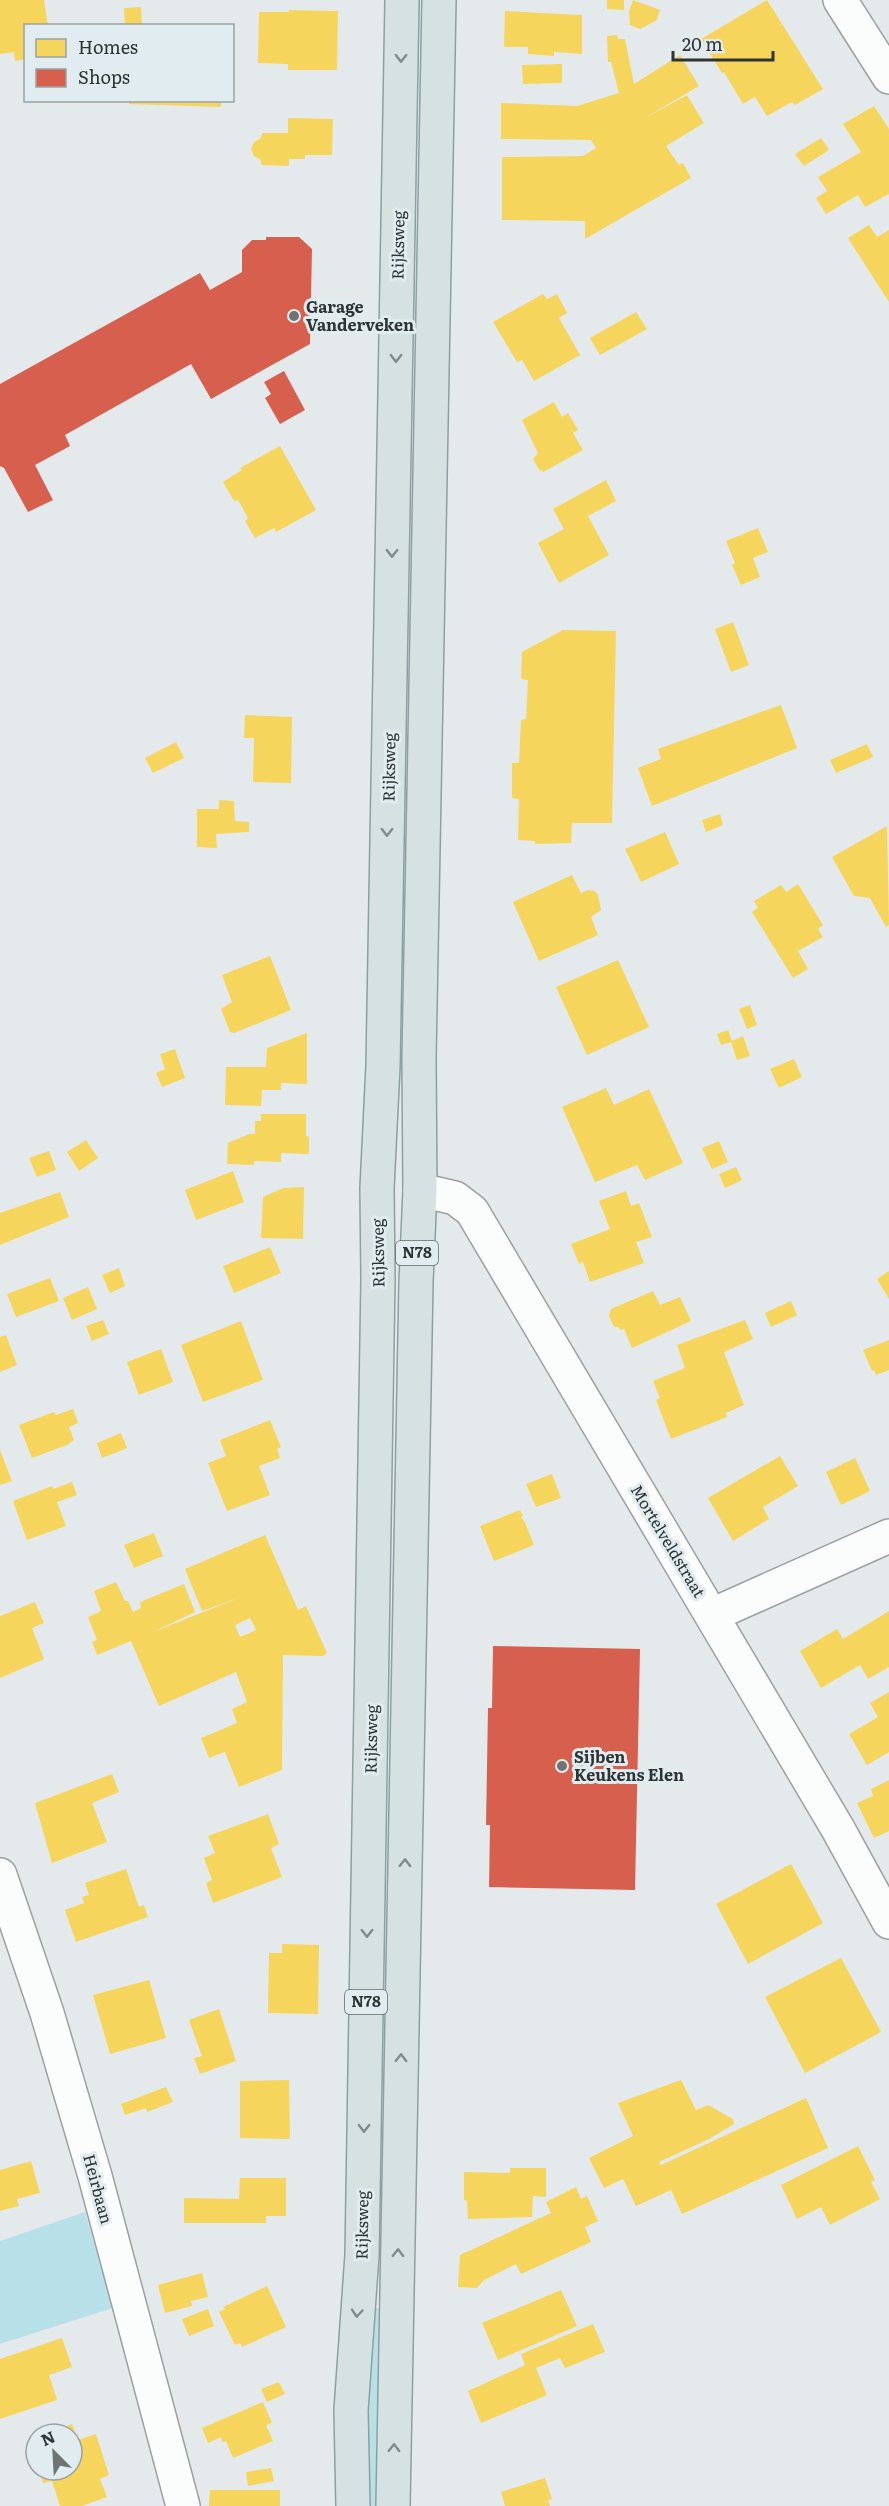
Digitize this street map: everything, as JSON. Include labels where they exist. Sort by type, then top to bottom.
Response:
[{"type":"main road","name":"Rijksweg","points":[[353,2506],[351,2410],[362,2255],[378,1302],[377,1188],[384,1054],[402,0]]},
{"type":"main road","name":"N78","points":[[393,2506],[415,1293],[420,1190],[419,1059],[439,0]]},
{"type":"street","points":[[840,0],[889,77]]},
{"type":"street","name":"Mortelveldstraat","points":[[420,1190],[455,1198],[472,1211],[838,1829],[889,1922]]},
{"type":"street","points":[[712,1615],[889,1536]]},
{"type":"street","name":"Heirbaan","points":[[0,1875],[47,2013],[95,2176],[183,2506]]},
{"type":"shaded area","points":[[85,2212],[113,2308],[0,2344],[0,2241]]},
{"type":"shaded area","points":[[379,2308],[376,2506],[364,2506],[371,2309]]},
{"type":"building: Homes","points":[[0,0],[44,0],[48,24],[24,24],[24,59],[15,61],[14,52],[0,54]]},
{"type":"building: Homes","points":[[607,0],[624,0],[624,10],[607,9]]},
{"type":"building: Homes","points":[[633,0],[660,10],[657,20],[640,29],[630,25],[629,11]]},
{"type":"building: Homes","points":[[767,0],[823,89],[795,105],[792,102],[767,116],[755,97],[743,104],[701,39]]},
{"type":"building: Homes","points":[[141,7],[142,24],[125,24],[124,8]]},
{"type":"building: Homes","points":[[289,10],[338,11],[337,70],[288,70],[288,64],[258,63],[259,12],[289,12]]},
{"type":"building: Homes","points":[[505,11],[582,15],[582,54],[554,52],[554,56],[528,54],[528,47],[504,47]]},
{"type":"building: Homes","points":[[617,35],[618,39],[625,39],[634,84],[680,55],[699,86],[643,119],[687,95],[704,123],[666,146],[679,165],[683,163],[691,178],[585,239],[585,221],[502,220],[502,157],[583,156],[596,148],[591,140],[501,139],[501,103],[577,106],[619,93],[611,62],[608,62],[607,36]]},
{"type":"building: Homes","points":[[562,64],[562,83],[523,84],[522,65]]},
{"type":"building: Homes","points":[[129,102],[221,102],[221,107],[129,104]]},
{"type":"building: Homes","points":[[874,106],[889,129],[889,194],[865,207],[858,195],[826,214],[816,198],[827,191],[818,177],[861,152],[843,124]]},
{"type":"building: Homes","points":[[288,118],[333,119],[332,155],[305,155],[305,159],[289,159],[289,166],[261,165],[261,160],[254,156],[251,149],[254,142],[261,138],[262,133],[288,133]]},
{"type":"building: Homes","points":[[821,138],[829,150],[804,166],[795,154]]},
{"type":"building: Homes","points":[[869,225],[877,237],[889,230],[889,302],[848,238]]},
{"type":"building: Homes","points":[[543,294],[547,299],[557,294],[567,313],[559,318],[580,355],[534,381],[522,360],[517,362],[493,322]]},
{"type":"building: Homes","points":[[636,312],[647,329],[600,355],[590,338]]},
{"type":"building: Homes","points":[[554,402],[562,417],[568,413],[578,430],[573,433],[583,450],[543,472],[533,459],[538,453],[522,420]]},
{"type":"building: Homes","points":[[280,446],[316,510],[276,532],[274,528],[255,538],[245,521],[248,518],[238,500],[234,501],[223,482],[242,470],[240,468]]},
{"type":"building: Homes","points":[[606,480],[616,501],[588,516],[609,555],[559,583],[538,543],[564,529],[553,509]]},
{"type":"building: Homes","points":[[758,528],[768,552],[753,558],[760,577],[741,585],[732,565],[735,563],[726,541]]},
{"type":"building: Homes","points":[[733,622],[749,665],[731,672],[715,629]]},
{"type":"building: Homes","points":[[563,630],[616,631],[612,823],[572,823],[571,843],[535,844],[535,841],[518,840],[519,799],[512,798],[512,763],[519,763],[521,720],[526,719],[528,680],[521,679],[522,652]]},
{"type":"building: Homes","points":[[781,705],[797,748],[652,806],[638,768],[661,759],[658,749]]},
{"type":"building: Homes","points":[[245,715],[292,717],[291,783],[253,782],[254,738],[244,738]]},
{"type":"building: Homes","points":[[176,742],[184,758],[153,773],[145,758]]},
{"type":"building: Homes","points":[[867,744],[873,757],[836,773],[830,760]]},
{"type":"building: Homes","points":[[219,800],[234,801],[235,821],[249,822],[249,832],[216,834],[217,848],[197,847],[197,809],[219,809]]},
{"type":"building: Homes","points":[[720,814],[723,825],[706,832],[702,820]]},
{"type":"building: Homes","points":[[887,826],[889,925],[886,927],[870,898],[854,896],[832,857]]},
{"type":"building: Homes","points":[[665,832],[679,864],[641,882],[625,849]]},
{"type":"building: Homes","points":[[572,875],[581,893],[588,890],[595,891],[598,895],[601,910],[591,917],[598,935],[539,961],[513,902]]},
{"type":"building: Homes","points":[[798,884],[823,925],[818,929],[823,937],[798,951],[808,969],[793,978],[752,912],[758,908],[754,901],[781,885],[786,892]]},
{"type":"building: Homes","points":[[270,956],[291,1010],[234,1033],[230,1032],[221,1009],[232,1002],[222,975]]},
{"type":"building: Homes","points":[[618,960],[649,1027],[587,1055],[556,987]]},
{"type":"building: Homes","points":[[750,1005],[757,1025],[747,1029],[739,1009]]},
{"type":"building: Homes","points":[[728,1030],[732,1041],[743,1036],[750,1056],[737,1060],[731,1042],[721,1045],[717,1034]]},
{"type":"building: Homes","points":[[307,1033],[307,1084],[281,1083],[281,1090],[262,1090],[261,1106],[225,1105],[226,1067],[266,1067],[267,1048]]},
{"type":"building: Homes","points":[[175,1049],[185,1078],[162,1087],[156,1073],[165,1069],[160,1054]]},
{"type":"building: Homes","points":[[794,1059],[802,1077],[779,1088],[770,1069]]},
{"type":"building: Homes","points":[[606,1088],[614,1105],[649,1089],[683,1163],[645,1180],[637,1165],[595,1182],[562,1107]]},
{"type":"building: Homes","points":[[261,1114],[306,1114],[309,1154],[281,1153],[281,1162],[254,1161],[254,1165],[227,1164],[228,1143],[249,1134],[255,1134],[255,1121],[261,1121]]},
{"type":"building: Homes","points":[[86,1140],[98,1158],[79,1171],[67,1152]]},
{"type":"building: Homes","points":[[719,1141],[728,1162],[712,1169],[702,1148]]},
{"type":"building: Homes","points":[[49,1151],[56,1170],[37,1177],[29,1158]]},
{"type":"building: Homes","points":[[736,1167],[742,1180],[725,1188],[719,1174]]},
{"type":"building: Homes","points":[[233,1171],[244,1202],[196,1220],[185,1190]]},
{"type":"building: Homes","points":[[304,1187],[303,1239],[261,1238],[263,1197],[283,1188]]},
{"type":"building: Homes","points":[[626,1191],[631,1206],[639,1203],[652,1237],[636,1242],[644,1263],[590,1282],[583,1262],[579,1264],[571,1244],[610,1229],[599,1201]]},
{"type":"building: Homes","points":[[60,1192],[69,1217],[0,1245],[0,1213]]},
{"type":"building: Homes","points":[[270,1247],[281,1273],[234,1293],[223,1266]]},
{"type":"building: Homes","points":[[119,1268],[125,1286],[110,1293],[102,1275]]},
{"type":"building: Homes","points":[[889,1271],[889,1299],[877,1279]]},
{"type":"building: Homes","points":[[50,1278],[59,1301],[16,1317],[7,1294]]},
{"type":"building: Homes","points":[[88,1287],[97,1309],[72,1320],[63,1298]]},
{"type":"building: Homes","points":[[653,1291],[660,1305],[680,1297],[691,1321],[632,1348],[624,1329],[614,1327],[609,1316],[611,1309]]},
{"type":"building: Homes","points":[[791,1301],[797,1315],[771,1327],[765,1313]]},
{"type":"building: Homes","points":[[103,1320],[109,1334],[92,1341],[86,1326]]},
{"type":"building: Homes","points":[[745,1320],[753,1339],[724,1352],[744,1405],[726,1413],[727,1417],[671,1439],[656,1400],[660,1398],[653,1381],[685,1368],[677,1345]]},
{"type":"building: Homes","points":[[241,1321],[263,1380],[203,1402],[181,1345]]},
{"type":"building: Homes","points":[[6,1335],[17,1365],[0,1372],[0,1337]]},
{"type":"building: Homes","points":[[889,1340],[889,1370],[876,1375],[863,1350]]},
{"type":"building: Homes","points":[[161,1349],[173,1382],[139,1395],[127,1362]]},
{"type":"building: Homes","points":[[73,1409],[78,1423],[69,1427],[74,1440],[67,1445],[32,1458],[19,1425],[54,1412],[56,1415]]},
{"type":"building: Homes","points":[[270,1420],[281,1447],[277,1449],[280,1458],[259,1466],[270,1495],[227,1511],[208,1463],[226,1456],[220,1440]]},
{"type":"building: Homes","points":[[121,1433],[127,1448],[102,1458],[97,1443]]},
{"type":"building: Homes","points":[[0,1450],[12,1481],[0,1485]]},
{"type":"building: Homes","points":[[780,1456],[798,1486],[763,1507],[769,1519],[733,1541],[708,1498]]},
{"type":"building: Homes","points":[[855,1458],[870,1491],[841,1505],[826,1472]]},
{"type":"building: Homes","points":[[552,1474],[561,1498],[536,1507],[526,1484]]},
{"type":"building: Homes","points":[[72,1482],[77,1495],[57,1502],[66,1526],[27,1540],[13,1501],[52,1486],[53,1489]]},
{"type":"building: Homes","points":[[520,1510],[523,1516],[521,1518],[524,1520],[534,1545],[494,1561],[480,1526]]},
{"type":"building: Homes","points":[[154,1533],[163,1556],[134,1568],[124,1545]]},
{"type":"building: Homes","points":[[265,1535],[298,1610],[306,1606],[327,1653],[323,1656],[283,1655],[282,1770],[239,1787],[225,1752],[209,1758],[201,1738],[237,1723],[232,1709],[247,1702],[236,1672],[159,1706],[131,1641],[97,1655],[92,1642],[97,1640],[88,1617],[101,1611],[94,1591],[116,1582],[133,1612],[141,1608],[140,1602],[184,1584],[195,1612],[153,1632],[241,1597],[202,1611],[185,1569]],"holes":[[[250,1618],[256,1630],[240,1637],[235,1625]]]},
{"type":"building: Homes","points":[[35,1602],[44,1623],[32,1628],[44,1659],[0,1678],[0,1616]]},
{"type":"building: Homes","points":[[889,1611],[889,1667],[868,1679],[860,1665],[821,1688],[800,1651],[837,1629],[843,1639]]},
{"type":"building: Homes","points":[[889,1692],[889,1752],[867,1765],[849,1734],[878,1717],[870,1703]]},
{"type":"building: Homes","points":[[112,1774],[119,1792],[92,1803],[107,1842],[52,1863],[35,1803]]},
{"type":"building: Homes","points":[[889,1780],[889,1831],[874,1838],[857,1803],[873,1796],[871,1789]]},
{"type":"building: Homes","points":[[268,1814],[279,1844],[271,1848],[282,1877],[213,1903],[206,1883],[212,1880],[204,1858],[215,1853],[208,1836]]},
{"type":"building: Homes","points":[[791,1864],[823,1923],[748,1964],[716,1904]]},
{"type":"building: Homes","points":[[126,1869],[139,1907],[144,1905],[148,1917],[76,1942],[65,1910],[84,1903],[82,1897],[89,1895],[85,1883]]},
{"type":"building: Homes","points":[[282,1944],[319,1945],[318,2014],[268,2013],[269,1953],[282,1953]]},
{"type":"building: Homes","points":[[841,1958],[881,2032],[805,2073],[765,1997]]},
{"type":"building: Homes","points":[[149,1980],[166,2038],[110,2054],[93,1995]]},
{"type":"building: Homes","points":[[219,2009],[236,2061],[200,2074],[194,2058],[202,2056],[189,2020]]},
{"type":"building: Homes","points":[[289,2080],[290,2139],[240,2138],[240,2081]]},
{"type":"building: Homes","points":[[681,2080],[696,2110],[708,2105],[733,2119],[734,2124],[709,2139],[659,2162],[661,2165],[806,2098],[828,2148],[682,2214],[671,2190],[636,2206],[623,2179],[604,2188],[589,2158],[633,2136],[618,2103]]},
{"type":"building: Homes","points":[[166,2087],[173,2102],[147,2112],[146,2108],[125,2115],[121,2104]]},
{"type":"building: Homes","points":[[858,2146],[875,2180],[871,2182],[880,2199],[830,2225],[821,2207],[797,2219],[781,2185]]},
{"type":"building: Homes","points":[[31,2161],[40,2193],[17,2199],[19,2206],[0,2211],[0,2170]]},
{"type":"building: Homes","points":[[510,2168],[546,2168],[546,2197],[533,2196],[532,2217],[468,2219],[467,2201],[464,2200],[464,2172],[510,2173]]},
{"type":"building: Homes","points":[[240,2178],[286,2178],[286,2216],[266,2216],[266,2223],[184,2223],[184,2198],[239,2199]]},
{"type":"building: Homes","points":[[576,2187],[581,2199],[587,2196],[598,2221],[585,2227],[591,2242],[521,2274],[516,2264],[484,2280],[477,2288],[458,2287],[460,2255],[551,2213],[546,2202]]},
{"type":"building: Homes","points":[[202,2273],[208,2297],[191,2301],[192,2306],[165,2313],[158,2285]]},
{"type":"building: Homes","points":[[267,2286],[286,2327],[242,2347],[240,2343],[235,2345],[219,2312],[225,2309],[223,2307]]},
{"type":"building: Homes","points":[[561,2290],[577,2326],[498,2360],[482,2323]]},
{"type":"building: Homes","points":[[208,2309],[214,2326],[189,2336],[182,2319]]},
{"type":"building: Homes","points":[[593,2324],[605,2352],[565,2368],[560,2358],[536,2368],[547,2395],[481,2423],[468,2391],[525,2365],[521,2354]]},
{"type":"building: Homes","points":[[62,2338],[72,2367],[49,2375],[57,2400],[0,2419],[0,2359]]},
{"type":"building: Homes","points":[[279,2382],[285,2394],[267,2402],[261,2389]]},
{"type":"building: Homes","points":[[263,2402],[272,2423],[266,2425],[273,2441],[233,2458],[226,2441],[222,2442],[221,2437],[208,2443],[202,2428]]},
{"type":"building: Homes","points":[[96,2434],[109,2475],[100,2479],[107,2497],[82,2506],[60,2506],[52,2482],[84,2482],[84,2438]]},
{"type":"building: Homes","points":[[271,2468],[274,2481],[248,2486],[246,2472]]},
{"type":"building: Homes","points":[[545,2478],[552,2499],[548,2500],[550,2506],[505,2506],[501,2492]]},
{"type":"building: Homes","points":[[210,2490],[280,2490],[280,2506],[209,2506]]},
{"type":"building: Shops","points":[[266,237],[299,237],[312,249],[310,344],[211,399],[191,364],[65,435],[70,446],[35,465],[53,500],[28,512],[4,468],[0,466],[0,384],[200,273],[210,290],[242,272],[242,250],[252,240],[266,240]]},
{"type":"building: Shops","points":[[284,371],[305,410],[280,424],[265,398],[271,394],[264,382]]},
{"type":"building: Shops","name":"Sijben Keukens Elen","points":[[493,1646],[640,1649],[635,1890],[489,1887],[490,1825],[486,1825],[488,1708],[492,1708]]},
{"type":"place","name":"Garage Vanderveken","points":[[294,316]]},
{"type":"place","name":"Sijben Keukens Elen","points":[[562,1766]]}]
